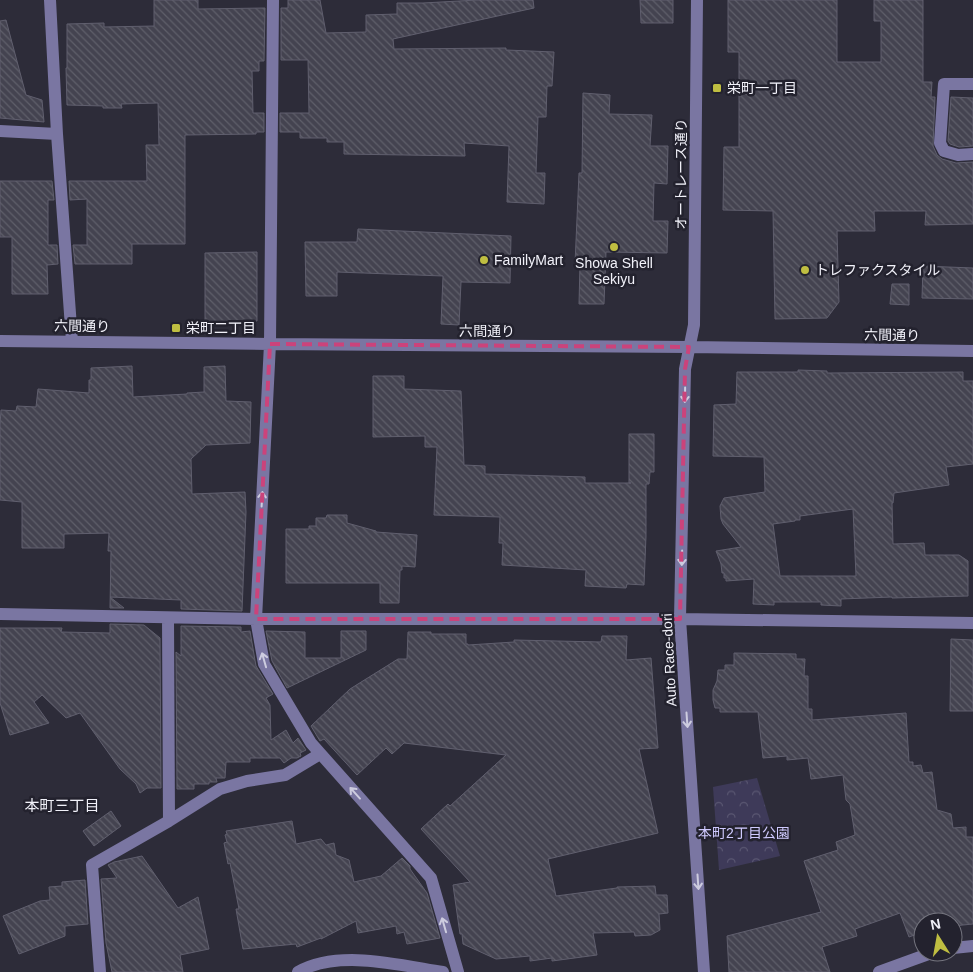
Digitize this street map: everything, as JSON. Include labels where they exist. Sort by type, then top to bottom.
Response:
[{"type":"street","points":[[50,0],[57,134],[72,341]]},
{"type":"street","points":[[273,0],[270,344],[256,619],[264,664],[311,743],[431,878],[458,972]]},
{"type":"street","name":"オートレース通り","points":[[689,347],[694,325],[697,0]]},
{"type":"street","points":[[973,84],[944,84],[940,143],[944,151],[958,155],[973,154]]},
{"type":"street","points":[[0,131],[57,134]]},
{"type":"street","name":"六間通り","points":[[0,341],[973,351]]},
{"type":"street","name":"Auto Race-dori","points":[[689,347],[685,369],[680,619],[704,972]]},
{"type":"street","points":[[0,614],[256,619],[680,619],[973,623]]},
{"type":"street","points":[[168,618],[169,821]]},
{"type":"street","points":[[100,972],[92,865],[220,789],[247,781],[285,774],[320,754]]},
{"type":"street","points":[[298,972],[329,961],[374,960],[443,972]]},
{"type":"street","points":[[879,972],[913,960]]},
{"type":"highlighted area","points":[[270,344],[689,347],[685,369],[680,619],[256,619]]},
{"type":"green space","name":"本町2丁目公園","points":[[757,778],[780,856],[719,870],[713,787]]},
{"type":"building","points":[[154,0],[198,0],[198,9],[265,8],[264,61],[259,61],[259,71],[252,71],[253,113],[264,113],[264,132],[256,132],[256,134],[185,135],[185,244],[132,244],[132,264],[75,264],[73,245],[87,245],[87,199],[70,200],[69,181],[147,181],[146,145],[159,145],[158,103],[121,104],[122,108],[67,105],[67,24],[104,23],[104,27],[154,26]]},
{"type":"building","points":[[288,0],[320,0],[326,33],[366,32],[366,15],[397,14],[397,3],[533,0],[534,8],[393,39],[394,49],[506,48],[506,50],[554,52],[552,86],[547,86],[546,117],[538,117],[536,173],[545,173],[544,204],[507,202],[509,146],[464,143],[465,156],[344,154],[344,142],[327,142],[327,138],[300,138],[300,132],[280,132],[280,113],[309,113],[308,60],[281,60],[281,8],[288,8]]},
{"type":"building","points":[[640,0],[673,0],[673,23],[641,23]]},
{"type":"building","points":[[728,0],[837,0],[837,62],[881,62],[881,21],[874,21],[874,0],[923,0],[923,82],[932,82],[931,97],[935,97],[933,146],[937,155],[942,159],[956,163],[973,162],[973,224],[925,225],[926,211],[874,211],[875,231],[837,231],[839,302],[827,318],[775,319],[773,211],[723,210],[724,147],[739,147],[739,52],[728,52]]},
{"type":"building","points":[[6,20],[26,95],[42,100],[44,122],[0,118],[0,21]]},
{"type":"building","points":[[583,93],[610,95],[609,114],[652,115],[650,146],[668,146],[667,184],[654,183],[653,221],[668,221],[667,253],[606,252],[604,304],[579,304],[580,264],[575,264],[579,173],[582,173]]},
{"type":"building","points":[[951,97],[973,98],[973,146],[959,147],[950,144],[948,141]]},
{"type":"building","points":[[0,181],[52,181],[54,200],[48,200],[48,245],[57,245],[58,264],[47,265],[48,294],[12,294],[12,237],[0,237]]},
{"type":"building","points":[[358,229],[511,236],[510,283],[461,282],[459,325],[441,324],[443,276],[337,272],[337,296],[306,296],[305,242],[357,242]]},
{"type":"building","points":[[257,252],[257,321],[205,321],[205,253]]},
{"type":"building","points":[[923,266],[973,268],[973,299],[922,298]]},
{"type":"building","points":[[892,284],[909,284],[909,305],[890,304]]},
{"type":"building","points":[[132,366],[133,397],[204,392],[204,367],[225,366],[226,401],[251,402],[250,443],[206,445],[191,459],[192,494],[245,492],[246,512],[242,611],[181,609],[181,600],[110,597],[111,551],[108,551],[109,533],[64,534],[64,548],[22,548],[22,502],[0,500],[1,410],[16,411],[17,406],[36,407],[38,389],[89,393],[91,368]]},
{"type":"building","points":[[798,370],[827,371],[827,373],[963,372],[963,381],[973,381],[973,464],[946,467],[949,485],[894,493],[892,503],[893,544],[924,543],[925,555],[959,555],[968,561],[968,596],[841,599],[841,606],[821,605],[821,602],[774,602],[774,605],[753,604],[754,579],[726,581],[716,551],[741,547],[723,524],[720,506],[724,498],[765,492],[764,457],[713,456],[714,405],[736,404],[737,372],[798,372]],"holes":[[[853,509],[856,576],[780,576],[773,524],[800,520],[800,516]]]},
{"type":"building","points":[[373,376],[404,376],[404,389],[461,391],[464,465],[485,466],[485,474],[585,477],[585,483],[629,483],[629,434],[654,434],[654,472],[650,472],[649,484],[646,484],[644,585],[627,584],[626,588],[585,586],[586,570],[502,565],[503,543],[499,543],[500,517],[434,515],[437,447],[425,447],[425,436],[373,437]]},
{"type":"building","points":[[327,515],[347,515],[347,523],[376,532],[417,535],[415,567],[402,566],[402,570],[400,570],[399,603],[380,603],[380,583],[286,583],[286,529],[309,529],[309,526],[316,526],[316,518],[326,518]]},
{"type":"building","points":[[110,597],[124,608],[110,608]]},
{"type":"building","points":[[110,624],[144,625],[160,638],[161,788],[147,788],[140,793],[136,784],[120,769],[80,713],[66,718],[42,695],[34,702],[49,723],[10,735],[0,703],[0,628],[62,628],[61,632],[110,633]]},
{"type":"building","points":[[181,626],[241,627],[241,632],[250,631],[256,666],[273,694],[266,698],[270,705],[271,740],[286,730],[293,743],[298,738],[306,750],[300,753],[301,756],[291,758],[284,763],[280,758],[250,758],[250,762],[226,762],[225,778],[216,778],[217,782],[209,782],[209,784],[194,784],[194,789],[177,789],[176,652],[181,656]]},
{"type":"building","points":[[266,631],[305,632],[305,658],[341,658],[341,631],[366,631],[366,650],[287,688],[272,661]]},
{"type":"building","points":[[408,632],[466,634],[466,644],[468,645],[514,642],[514,640],[601,642],[602,636],[627,636],[626,660],[651,658],[658,748],[639,749],[658,833],[548,859],[556,896],[617,887],[655,886],[656,895],[667,895],[668,913],[659,914],[660,930],[651,935],[635,936],[634,932],[593,933],[597,955],[552,961],[552,958],[530,961],[530,956],[496,959],[463,944],[453,885],[470,882],[421,829],[448,804],[450,806],[506,755],[404,743],[392,754],[386,748],[357,775],[324,739],[320,741],[311,726],[350,689],[398,659],[407,659]]},
{"type":"building","points":[[951,639],[973,640],[973,711],[950,711]]},
{"type":"building","points":[[734,653],[796,654],[796,659],[805,659],[804,676],[808,676],[808,709],[812,709],[812,720],[906,713],[909,762],[913,762],[913,766],[921,765],[923,773],[932,772],[937,810],[951,814],[953,828],[966,827],[966,837],[973,837],[973,924],[963,925],[963,912],[913,912],[913,936],[909,937],[900,913],[855,929],[857,936],[822,947],[830,972],[729,972],[727,936],[821,912],[804,861],[838,850],[836,842],[855,835],[850,804],[846,800],[843,775],[811,779],[808,758],[787,760],[787,756],[763,758],[758,712],[720,712],[720,708],[715,708],[713,690],[717,681],[718,670],[725,670],[725,665],[734,665]]},
{"type":"building","points":[[111,811],[121,826],[94,846],[83,831]]},
{"type":"building","points":[[292,821],[296,844],[321,839],[326,845],[334,843],[336,855],[349,860],[354,882],[381,876],[402,858],[410,866],[410,869],[427,893],[440,938],[407,944],[404,932],[397,934],[396,926],[358,933],[356,921],[321,939],[297,947],[296,944],[243,949],[236,909],[239,909],[224,843],[227,842],[226,831]]},
{"type":"building","points":[[142,856],[178,908],[198,897],[209,949],[180,955],[183,972],[112,972],[106,943],[101,879],[117,878],[108,865]]},
{"type":"building","points":[[85,880],[88,924],[65,926],[65,936],[19,954],[3,916],[40,901],[50,900],[49,887],[62,886],[62,882]]},
{"type":"place","name":"栄町一丁目","points":[[717,88]]},
{"type":"place","name":"Showa Shell Sekiyu","points":[[614,247]]},
{"type":"place","name":"FamilyMart","points":[[484,260]]},
{"type":"place","name":"トレファクスタイル","points":[[805,270]]},
{"type":"place","name":"栄町二丁目","points":[[176,328]]},
{"type":"district","name":"本町三丁目","points":[[62,806]]}]
